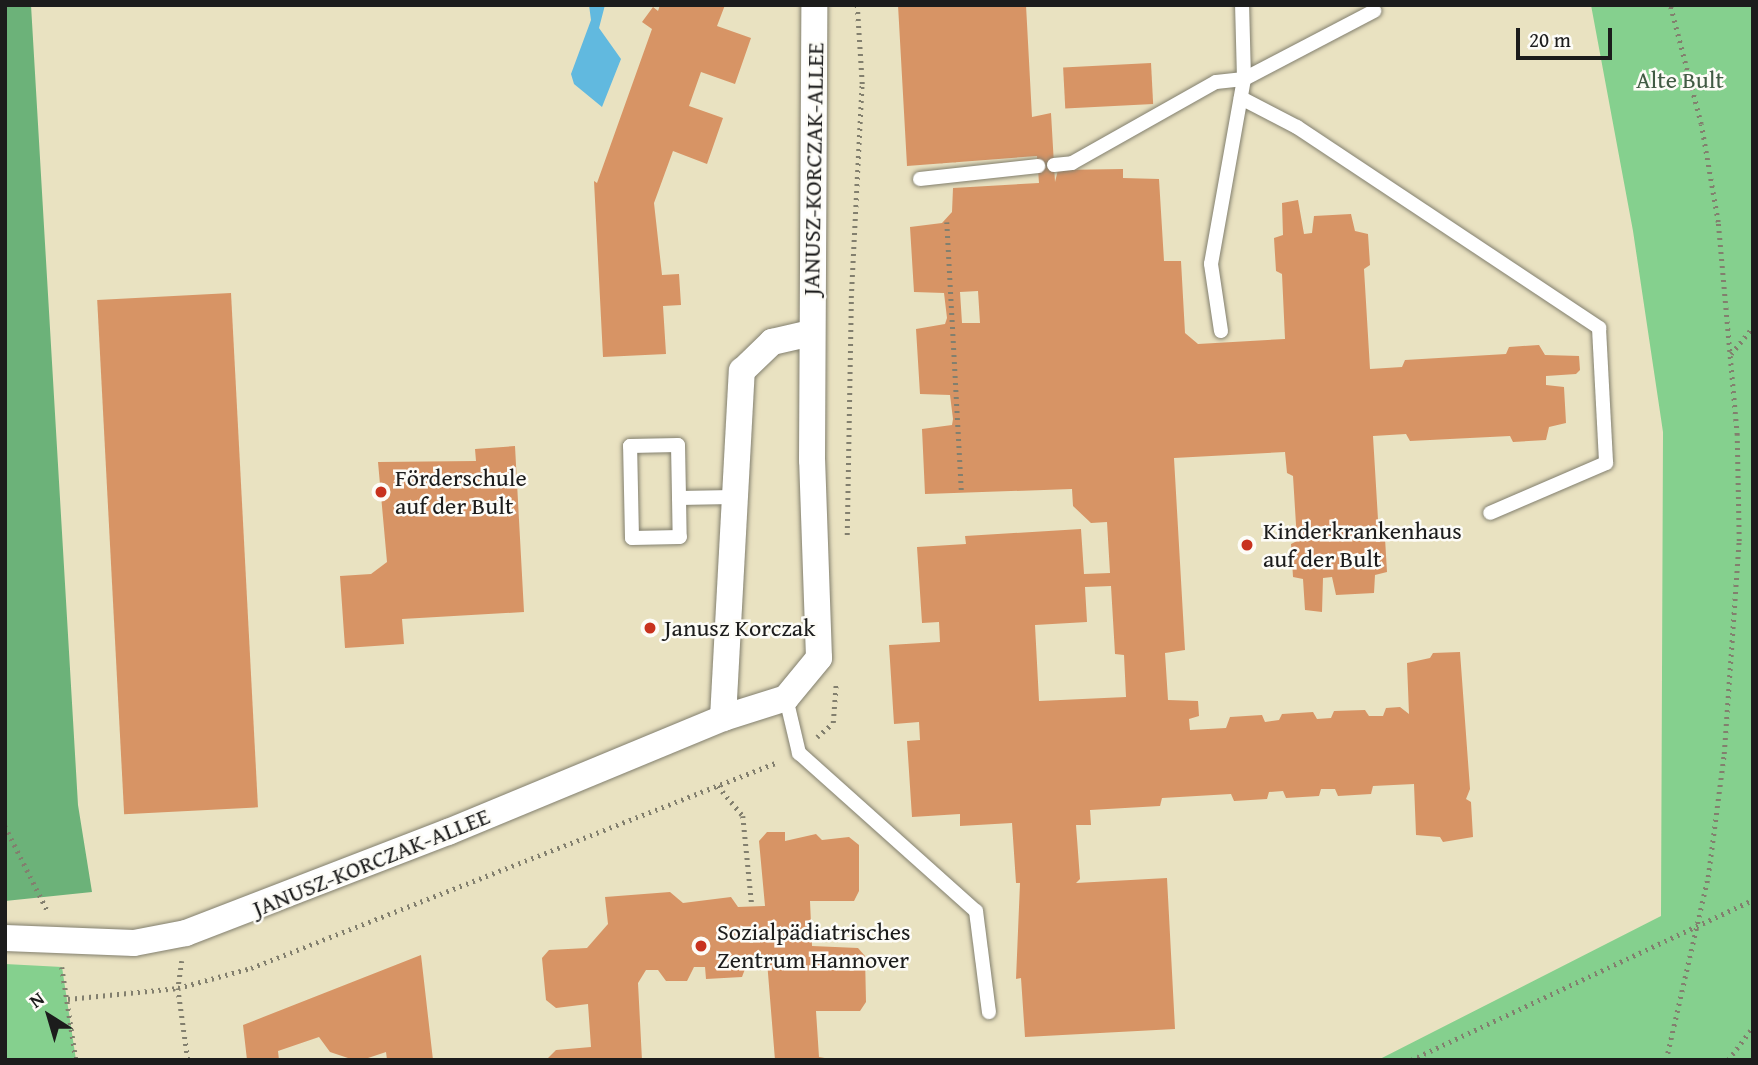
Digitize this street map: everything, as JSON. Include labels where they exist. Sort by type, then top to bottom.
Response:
[{"type":"street","name":"JANUSZ-KORCZAK-ALLEE","points":[[5,938],[134,943],[186,933],[448,832],[723,718],[786,698],[819,658],[811,333],[814,5]]},
{"type":"street","points":[[723,718],[742,371],[772,342],[811,333]]},
{"type":"lane","points":[[1220,331],[1211,264],[1244,79],[1242,5]]},
{"type":"lane","points":[[1054,165],[1072,163],[1216,82],[1244,79],[1374,11]]},
{"type":"lane","points":[[1241,98],[1297,127],[1599,328],[1606,463],[1490,513]]},
{"type":"lane","points":[[920,178],[1038,166]]},
{"type":"lane","points":[[678,445],[678,498],[680,537],[632,538],[631,446],[678,445]]},
{"type":"lane","points":[[678,498],[733,497]]},
{"type":"lane","points":[[786,698],[799,753],[976,911],[989,1012]]},
{"type":"path","points":[[846,543],[862,84],[858,5]]},
{"type":"path","points":[[1666,1060],[1698,925],[1724,754],[1738,554],[1737,435],[1718,222],[1701,124],[1670,5]]},
{"type":"path","points":[[947,222],[962,495]]},
{"type":"path","points":[[1730,355],[1753,327]]},
{"type":"path","points":[[68,999],[177,988],[275,960],[799,753],[834,723],[837,667]]},
{"type":"path","points":[[718,786],[743,816],[752,906]]},
{"type":"path","points":[[5,825],[40,888],[59,940],[76,1060]]},
{"type":"path","points":[[1411,1060],[1753,900]]},
{"type":"path","points":[[186,933],[177,988],[188,1060]]},
{"type":"path","points":[[1728,1060],[1753,1027]]},
{"type":"green space","points":[[5,5],[31,5],[78,805],[92,892],[5,901]]},
{"type":"green space","name":"Alte Bult","points":[[1591,5],[1753,5],[1753,1060],[1378,1060],[1661,916],[1663,432],[1633,231]]},
{"type":"green space","points":[[5,964],[62,967],[76,1060],[5,1060]]},
{"type":"water","points":[[589,5],[605,5],[599,28],[621,59],[602,107],[574,84],[571,74],[591,20]]},
{"type":"building","points":[[660,5],[725,5],[717,26],[751,38],[735,84],[701,72],[689,106],[723,118],[707,164],[673,151],[654,203],[662,275],[679,274],[681,305],[663,306],[666,354],[603,357],[594,181],[597,183],[652,29],[642,22],[653,7],[658,11]]},
{"type":"building","points":[[898,5],[1026,5],[1032,117],[1051,113],[1055,182],[1058,170],[1123,169],[1123,178],[1159,179],[1164,261],[1181,261],[1185,333],[1198,344],[1285,339],[1282,274],[1276,271],[1274,238],[1283,235],[1282,203],[1298,200],[1304,234],[1312,233],[1314,216],[1351,214],[1355,231],[1368,234],[1370,265],[1364,269],[1370,369],[1402,367],[1405,360],[1506,354],[1509,347],[1539,345],[1545,355],[1579,356],[1580,370],[1576,374],[1546,376],[1546,385],[1564,387],[1566,423],[1549,427],[1546,440],[1513,442],[1510,436],[1410,441],[1406,434],[1373,436],[1379,536],[1385,538],[1387,572],[1375,575],[1374,593],[1336,595],[1332,577],[1323,578],[1322,612],[1305,610],[1303,579],[1293,577],[1291,544],[1297,541],[1293,476],[1287,473],[1285,452],[1174,458],[1185,650],[1165,653],[1168,700],[1198,701],[1199,716],[1189,719],[1190,730],[1226,728],[1230,717],[1262,715],[1265,722],[1279,720],[1282,714],[1313,712],[1317,719],[1331,718],[1334,711],[1365,710],[1369,716],[1383,716],[1386,708],[1400,707],[1409,714],[1407,663],[1430,658],[1433,653],[1460,652],[1470,789],[1466,799],[1471,802],[1473,837],[1443,842],[1440,837],[1416,835],[1414,784],[1373,786],[1371,794],[1338,796],[1335,789],[1321,789],[1319,796],[1286,798],[1283,791],[1269,792],[1267,799],[1234,801],[1231,794],[1162,798],[1160,806],[1090,810],[1091,825],[1076,825],[1080,879],[1076,883],[1167,878],[1175,1029],[1025,1037],[1021,978],[1016,979],[1020,883],[1016,883],[1012,823],[960,826],[960,814],[912,817],[907,741],[920,740],[919,722],[894,724],[889,645],[940,642],[939,622],[922,623],[917,547],[966,544],[965,536],[1081,529],[1084,574],[1110,573],[1107,522],[1091,523],[1073,506],[1072,489],[925,494],[922,429],[952,425],[953,419],[950,395],[920,394],[916,329],[945,324],[947,318],[944,293],[914,292],[910,227],[942,223],[952,212],[953,188],[1039,183],[1037,156],[907,166]],"holes":[[[978,291],[980,323],[962,323],[960,292]],[[1111,586],[1115,654],[1124,655],[1126,697],[1039,701],[1035,625],[1087,622],[1085,587]]]},
{"type":"building","points":[[1151,63],[1153,104],[1065,109],[1063,68]]},
{"type":"building","points":[[231,293],[258,807],[124,814],[97,300]]},
{"type":"building","points":[[515,446],[524,612],[402,619],[404,644],[345,648],[340,576],[371,574],[387,562],[378,462],[476,461],[475,449]]},
{"type":"building","name":"Sozialpädiatrisches Zentrum Hannover","points":[[767,832],[785,832],[785,841],[816,834],[822,840],[849,837],[859,845],[859,891],[854,901],[810,901],[812,946],[858,948],[865,956],[866,1002],[860,1011],[816,1011],[819,1057],[836,1060],[775,1060],[767,961],[748,961],[742,977],[706,979],[705,967],[694,967],[687,981],[666,981],[658,970],[646,970],[638,983],[642,1060],[546,1060],[556,1050],[591,1047],[588,1004],[556,1008],[546,1000],[542,958],[549,950],[587,948],[608,924],[605,897],[670,892],[683,903],[731,897],[738,907],[765,906],[759,841]]},
{"type":"building","points":[[421,955],[433,1060],[387,1060],[386,1052],[365,1059],[348,1058],[330,1052],[319,1037],[278,1051],[279,1060],[247,1060],[243,1025]]},
{"type":"place","name":"Förderschule auf der Bult","points":[[381,492]]},
{"type":"place","name":"Kinderkrankenhaus auf der Bult","points":[[1247,545]]},
{"type":"place","name":"Janusz Korczak","points":[[650,628]]},
{"type":"place","name":"Sozialpädiatrisches Zentrum Hannover","points":[[701,946]]}]
